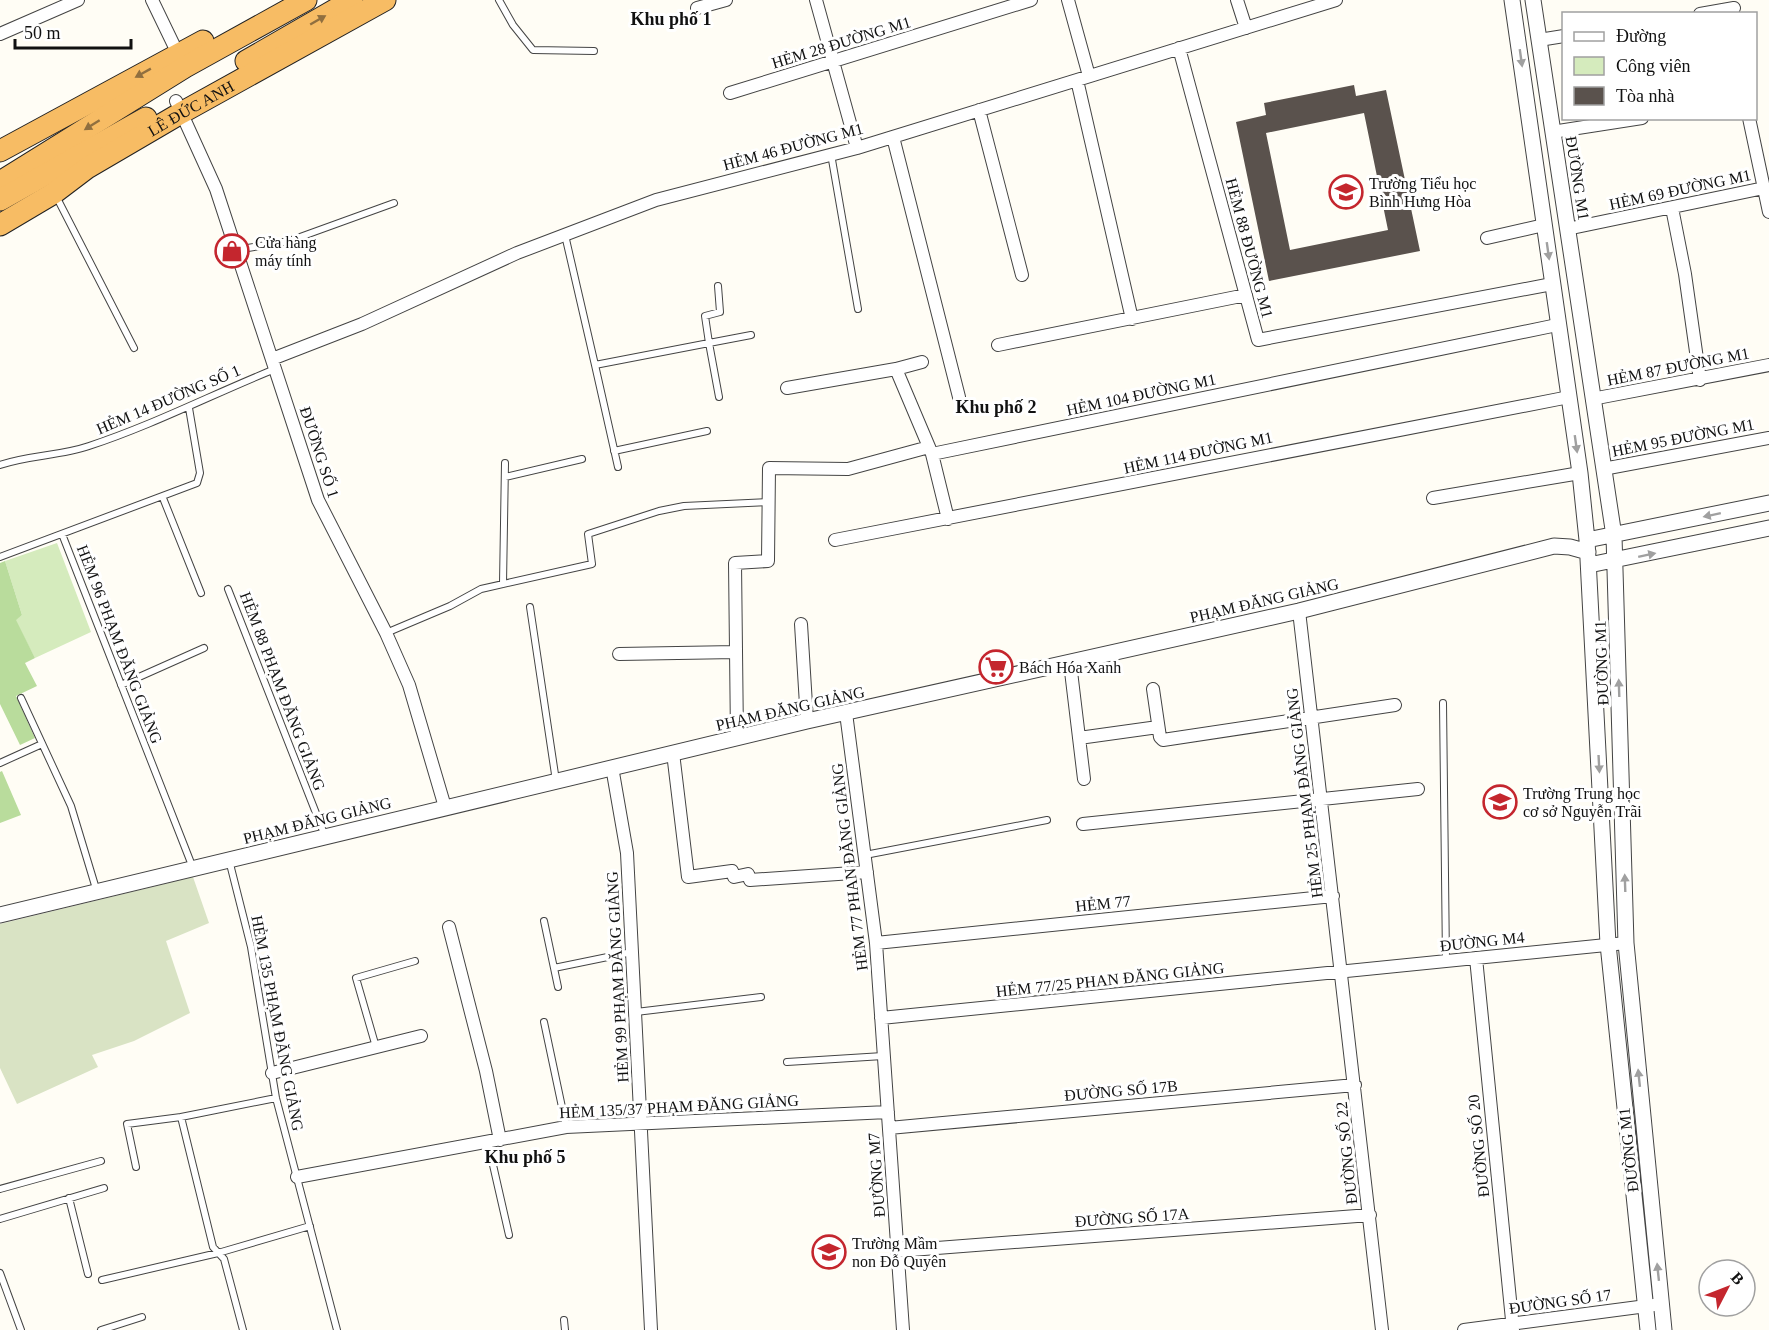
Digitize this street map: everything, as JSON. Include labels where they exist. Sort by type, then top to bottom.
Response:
[{"type":"highway","name":"LÊ ĐỨC ANH","points":[[0,225],[49,170],[182,60],[217,33],[276,0]]},
{"type":"highway","name":"LÊ ĐỨC ANH","points":[[0,151],[182,60],[207,55],[306,0]]},
{"type":"highway","name":"LÊ ĐỨC ANH","points":[[186,106],[352,0]]},
{"type":"highway","name":"LÊ ĐỨC ANH","points":[[49,170],[186,106],[385,0]]},
{"type":"highway","points":[[207,55],[217,33]]},
{"type":"highway","points":[[38,130],[49,170]]},
{"type":"highway","points":[[0,167],[49,170]]},
{"type":"highway","points":[[0,182],[49,170]]},
{"type":"highway","points":[[0,200],[49,170]]},
{"type":"highway","points":[[0,210],[49,170]]},
{"type":"street","points":[[0,34],[78,0]]},
{"type":"street","points":[[152,0],[182,60]]},
{"type":"street","points":[[697,8],[726,0]]},
{"type":"street","points":[[816,0],[856,148]]},
{"type":"street","name":"HẺM 28 ĐƯỜNG M1","points":[[730,93],[1031,0]]},
{"type":"street","points":[[1068,0],[1132,319]]},
{"type":"street","points":[[1237,0],[1246,28]]},
{"type":"street","name":"HẺM 46 ĐƯỜNG M1","points":[[274,364],[486,267],[564,235],[679,193],[856,148],[1336,0]]},
{"type":"street","name":"ĐƯỜNG M1","points":[[1512,0],[1580,473],[1588,552],[1608,944],[1648,1330]]},
{"type":"street","name":"ĐƯỜNG M1","points":[[1533,0],[1614,536],[1626,943],[1664,1330]]},
{"type":"street","points":[[1710,12],[1734,7]]},
{"type":"street","points":[[1539,40],[1562,36]]},
{"type":"street","name":"HẺM 88 ĐƯỜNG M1","points":[[1179,48],[1258,340],[1552,284]]},
{"type":"street","name":"ĐƯỜNG SỐ 1","points":[[186,106],[326,518],[386,633],[419,712],[445,807]]},
{"type":"street","points":[[979,110],[1022,275]]},
{"type":"street","points":[[1552,132],[1629,120]]},
{"type":"street","points":[[1749,120],[1769,212]]},
{"type":"street","points":[[893,137],[959,397]]},
{"type":"street","name":"HẺM 69 ĐƯỜNG M1","points":[[1567,229],[1764,188]]},
{"type":"street","points":[[1672,208],[1685,274],[1700,380]]},
{"type":"street","points":[[1487,238],[1544,225]]},
{"type":"street","points":[[998,345],[1246,295]]},
{"type":"street","name":"HẺM 104 ĐƯỜNG M1","points":[[770,502],[769,468],[848,469],[1557,325]]},
{"type":"street","points":[[787,388],[896,369],[922,362]]},
{"type":"street","name":"HẺM 87 ĐƯỜNG M1","points":[[1592,399],[1769,365]]},
{"type":"street","points":[[896,369],[931,451],[948,519]]},
{"type":"street","name":"HẺM 114 ĐƯỜNG M1","points":[[835,540],[1569,397]]},
{"type":"street","name":"HẺM 95 ĐƯỜNG M1","points":[[1603,469],[1769,438]]},
{"type":"street","points":[[1433,498],[1580,473]]},
{"type":"street","points":[[737,738],[735,563],[768,561],[770,502]]},
{"type":"street","name":"PHẠM ĐĂNG GIẢNG","points":[[1588,552],[1614,536],[1769,503]]},
{"type":"street","name":"PHẠM ĐĂNG GIẢNG","points":[[0,915],[807,721],[1299,611],[1554,546],[1570,547],[1616,562],[1769,528]]},
{"type":"street","name":"HẺM 25 PHẠM ĐĂNG GIẢNG","points":[[1299,611],[1342,972]]},
{"type":"street","points":[[801,624],[807,721]]},
{"type":"street","points":[[619,654],[736,652]]},
{"type":"street","points":[[1070,663],[1084,779]]},
{"type":"street","points":[[1153,689],[1158,727],[1163,740],[1395,705]]},
{"type":"street","name":"HẺM 77 PHAN ĐĂNG GIẢNG","points":[[846,713],[876,944],[881,1018]]},
{"type":"street","points":[[1079,738],[1158,727]]},
{"type":"street","points":[[673,753],[688,877],[732,870],[734,877],[748,874],[750,880],[867,872]]},
{"type":"street","name":"HẺM 99 PHẠM ĐĂNG GIẢNG","points":[[612,767],[627,853],[651,1330]]},
{"type":"street","points":[[1083,824],[1321,797],[1418,789]]},
{"type":"street","name":"HẺM 77","points":[[876,944],[1333,896]]},
{"type":"street","points":[[449,927],[486,1071],[494,1141]]},
{"type":"street","name":"ĐƯỜNG M4","points":[[1342,972],[1626,943]]},
{"type":"street","name":"ĐƯỜNG SỐ 20","points":[[1476,958],[1513,1327]]},
{"type":"street","name":"HẺM 77/25 PHAN ĐĂNG GIẢNG","points":[[881,1018],[1342,972]]},
{"type":"street","name":"ĐƯỜNG SỐ 22","points":[[1342,972],[1382,1330]]},
{"type":"street","name":"ĐƯỜNG M7","points":[[881,1018],[903,1330]]},
{"type":"street","points":[[272,1073],[421,1036]]},
{"type":"street","name":"ĐƯỜNG SỐ 17B","points":[[889,1128],[1355,1085]]},
{"type":"street","name":"HẺM 135/37 PHẠM ĐĂNG GIẢNG","points":[[297,1178],[566,1127],[888,1112]]},
{"type":"street","name":"ĐƯỜNG SỐ 17A","points":[[898,1251],[1370,1215]]},
{"type":"street","name":"ĐƯỜNG SỐ 17","points":[[1464,1330],[1513,1327],[1662,1305]]},
{"type":"lane","points":[[499,0],[513,25],[532,50],[594,51]]},
{"type":"lane","points":[[831,154],[858,309]]},
{"type":"lane","points":[[49,170],[134,348]]},
{"type":"lane","points":[[236,250],[289,241],[394,203]]},
{"type":"lane","points":[[564,235],[618,467]]},
{"type":"lane","points":[[718,286],[720,312],[705,316],[719,397]]},
{"type":"lane","points":[[595,365],[751,335]]},
{"type":"lane","name":"HẺM 14 ĐƯỜNG SỐ 1","points":[[0,465],[78,450],[189,408],[206,397],[274,364]]},
{"type":"lane","name":"HẺM 96 PHẠM ĐĂNG GIẢNG","points":[[189,408],[199,480],[194,485],[62,534],[193,868]]},
{"type":"lane","points":[[614,451],[707,431]]},
{"type":"lane","points":[[505,477],[582,459]]},
{"type":"lane","points":[[503,584],[505,463]]},
{"type":"lane","points":[[163,498],[201,593]]},
{"type":"lane","points":[[386,633],[450,606],[474,592],[592,564],[588,534],[658,511],[684,506],[770,502]]},
{"type":"lane","points":[[0,557],[62,534]]},
{"type":"lane","name":"HẺM 88 PHẠM ĐĂNG GIẢNG","points":[[228,589],[325,836]]},
{"type":"lane","points":[[530,607],[556,781]]},
{"type":"lane","points":[[121,685],[204,648]]},
{"type":"lane","points":[[21,698],[71,806],[97,892]]},
{"type":"lane","points":[[1443,703],[1446,961]]},
{"type":"lane","points":[[0,763],[42,744]]},
{"type":"lane","points":[[865,855],[1047,819]]},
{"type":"lane","name":"HẺM 135 PHẠM ĐĂNG GIẢNG","points":[[229,860],[251,947],[276,1098],[337,1330]]},
{"type":"lane","points":[[544,921],[558,987]]},
{"type":"lane","points":[[554,968],[633,952]]},
{"type":"lane","points":[[376,1047],[356,978],[415,961]]},
{"type":"lane","points":[[636,1012],[761,997]]},
{"type":"lane","points":[[544,1023],[566,1127]]},
{"type":"lane","points":[[787,1062],[884,1056]]},
{"type":"lane","points":[[136,1167],[127,1124],[182,1117],[276,1098]]},
{"type":"lane","points":[[182,1117],[213,1247],[225,1259],[243,1330]]},
{"type":"lane","points":[[494,1141],[509,1235]]},
{"type":"lane","points":[[0,1190],[101,1161]]},
{"type":"lane","points":[[0,1219],[104,1188]]},
{"type":"lane","points":[[69,1198],[88,1274]]},
{"type":"lane","points":[[102,1280],[218,1252],[310,1226]]},
{"type":"lane","points":[[0,1273],[21,1330]]},
{"type":"lane","points":[[101,1330],[142,1317]]},
{"type":"lane","points":[[564,1320],[565,1330]]},
{"type":"green space","points":[[57,543],[91,632],[35,658],[15,620],[22,615],[5,561]]},
{"type":"green space","points":[[5,561],[22,615],[16,620],[35,658],[25,663],[37,686],[16,696],[35,738],[20,745],[0,704],[0,563]]},
{"type":"green space","points":[[2,771],[21,815],[0,823],[0,772]]},
{"type":"green space","points":[[193,877],[209,923],[166,941],[190,1013],[134,1041],[92,1055],[98,1067],[17,1104],[0,1068],[0,924]]},
{"type":"building","points":[[1354,85],[1356,96],[1386,90],[1420,251],[1269,281],[1236,122],[1266,115],[1264,103]],"holes":[[[1364,113],[1388,230],[1290,250],[1266,133]]]},
{"type":"place","name":"Trường Tiểu học Bình Hưng Hòa","points":[[1346,192]]},
{"type":"place","name":"Cửa hàng máy tính","points":[[232,251]]},
{"type":"place","name":"Bách Hóa Xanh","points":[[996,667]]},
{"type":"place","name":"Trường Trung học cơ sở Nguyễn Trãi","points":[[1500,802]]},
{"type":"place","name":"Trường Mầm non Đỗ Quyên","points":[[829,1252]]},
{"type":"district","name":"Khu phố 1","points":[[671,19]]},
{"type":"district","name":"Khu phố 2","points":[[996,407]]},
{"type":"district","name":"Khu phố 5","points":[[525,1157]]}]
